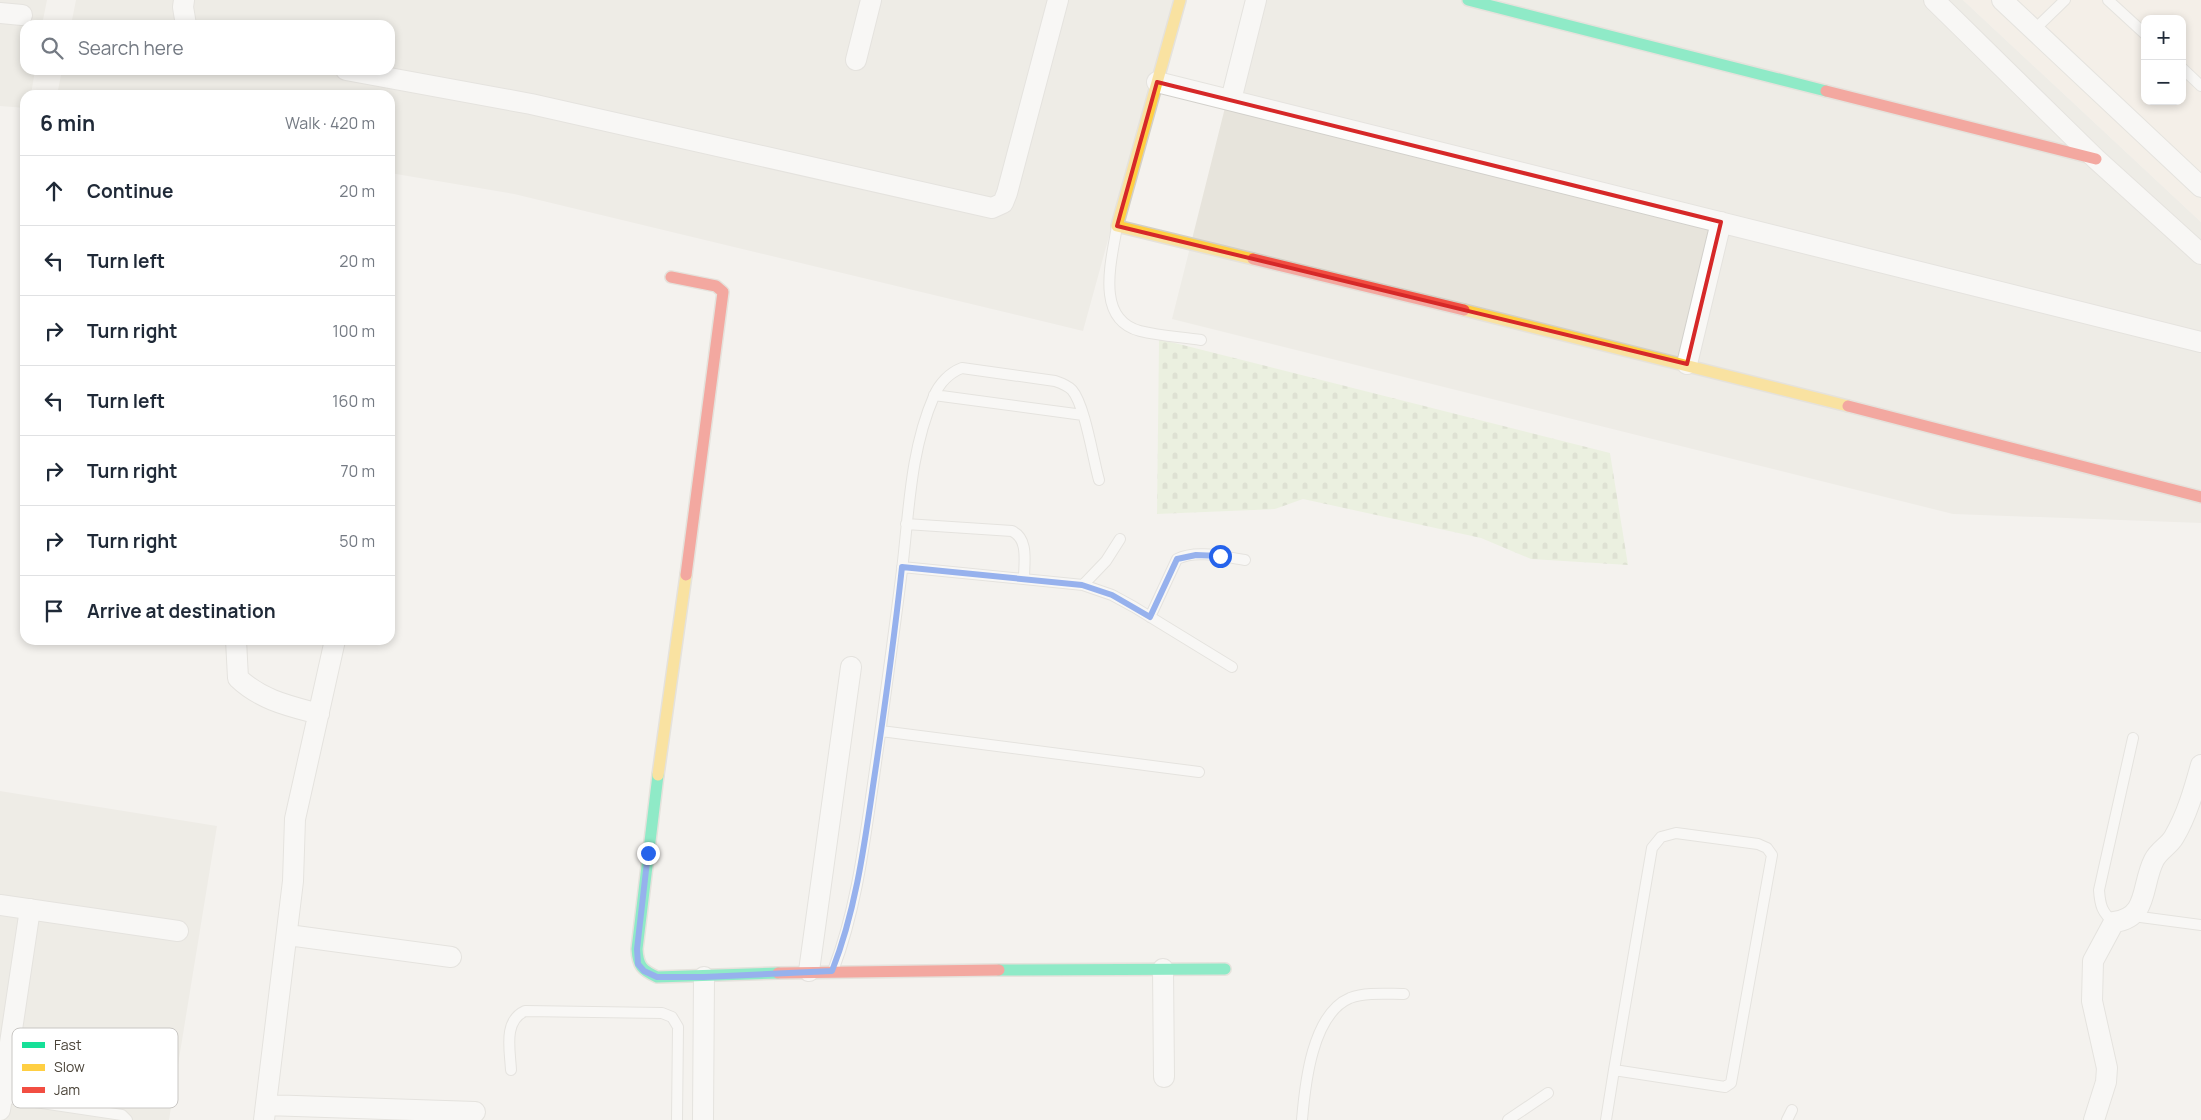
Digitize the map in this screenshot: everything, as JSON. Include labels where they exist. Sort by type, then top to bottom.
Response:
[{"type":"street","points":[[184,0],[185,20]]},
{"type":"street","points":[[856,60],[871,0]]},
{"type":"street","points":[[373,75],[531,104],[992,208],[1003,203],[1007,193],[1058,0]]},
{"type":"street","points":[[1180,0],[1117,226],[1687,364],[2201,497]]},
{"type":"street","points":[[1231,100],[1256,0]]},
{"type":"street","points":[[1468,0],[2096,159]]},
{"type":"street","points":[[1934,0],[2096,159],[2201,254]]},
{"type":"street","points":[[2002,0],[2201,187]]},
{"type":"street","points":[[0,13],[22,15]]},
{"type":"street","points":[[1158,82],[2201,342]]},
{"type":"street","points":[[1687,364],[1721,222]]},
{"type":"street","points":[[671,277],[716,286],[723,292],[723,305],[656,786],[637,949],[638,964],[644,971],[657,977],[704,977],[809,971],[1225,969]]},
{"type":"street","points":[[236,645],[238,678],[250,689],[273,702],[319,714]]},
{"type":"street","points":[[334,645],[295,819],[293,881],[288,935],[265,1113],[475,1112]]},
{"type":"street","points":[[809,971],[851,667]]},
{"type":"street","points":[[2094,1120],[2106,1082],[2108,1068],[2092,1001],[2093,961],[2114,922],[2125,921],[2133,916],[2140,906],[2154,858],[2173,840],[2191,800],[2201,765]]},
{"type":"street","points":[[2181,823],[2201,822]]},
{"type":"street","points":[[0,905],[178,931]]},
{"type":"street","points":[[12,1028],[30,909]]},
{"type":"street","points":[[288,935],[452,957]]},
{"type":"street","points":[[1163,969],[1164,1077]]},
{"type":"street","points":[[703,1120],[704,977]]},
{"type":"street","points":[[1,1104],[12,1030]]},
{"type":"lane","points":[[2034,30],[2065,0]]},
{"type":"lane","points":[[2108,0],[2141,30]]},
{"type":"lane","points":[[2186,72],[2201,86]]},
{"type":"lane","points":[[1117,226],[1108,284],[1112,304],[1118,314],[1126,324],[1139,330],[1202,340]]},
{"type":"lane","points":[[832,971],[849,921],[866,832],[902,567],[910,485],[934,395],[953,371],[962,368],[1065,384],[1073,391],[1082,415],[1099,480]]},
{"type":"lane","points":[[934,395],[1082,415]]},
{"type":"lane","points":[[906,524],[1012,531],[1020,535],[1024,542],[1024,579]]},
{"type":"lane","points":[[1082,585],[1106,561],[1120,539]]},
{"type":"lane","points":[[1150,617],[1177,559],[1186,556],[1208,554],[1246,560]]},
{"type":"lane","points":[[902,567],[1082,585],[1112,595],[1232,667]]},
{"type":"lane","points":[[881,731],[1199,772]]},
{"type":"lane","points":[[2114,922],[2105,915],[2100,904],[2099,890],[2133,738]]},
{"type":"lane","points":[[1606,1120],[1614,1070],[1652,848],[1661,837],[1676,833],[1758,844],[1767,848],[1772,855],[1731,1083],[1725,1087],[1614,1070]]},
{"type":"lane","points":[[2133,916],[2201,925]]},
{"type":"lane","points":[[1302,1120],[1307,1076],[1316,1042],[1325,1022],[1338,1004],[1361,996],[1404,994]]},
{"type":"lane","points":[[510,1070],[510,1025],[517,1014],[525,1011],[662,1013],[672,1017],[678,1027],[677,1120]]},
{"type":"lane","points":[[1508,1120],[1548,1093]]},
{"type":"lane","points":[[45,1108],[122,1115],[127,1120]]},
{"type":"lane","points":[[1787,1120],[1792,1110]]},
{"type":"highlighted area","points":[[1157,82],[1721,222],[1687,364],[1117,226]]},
{"type":"shaded area","points":[[0,0],[47,0],[43,20],[20,20],[20,75],[34,75],[32,90],[20,90],[20,108],[0,106]]},
{"type":"shaded area","points":[[76,0],[1174,0],[1083,331],[514,194],[395,174],[395,90],[58,90],[61,75],[395,75],[395,20],[72,20]]},
{"type":"shaded area","points":[[1252,0],[1963,0],[2201,222],[2201,523],[1953,514],[1172,319]]},
{"type":"shaded area","points":[[1963,0],[2201,0],[2201,222]]},
{"type":"shaded area","points":[[0,791],[217,826],[178,1065],[178,1028],[12,1028],[12,1108],[171,1108],[169,1120],[0,1120]]},
{"type":"green space","points":[[1159,339],[1610,453],[1628,565],[1531,559],[1481,538],[1303,499],[1275,509],[1157,514]]},
{"type":"traffic: fast","points":[[1468,0],[1826,91]]},
{"type":"traffic: fast","points":[[658,775],[637,949],[638,960],[642,967],[657,977],[778,973]]},
{"type":"traffic: fast","points":[[999,970],[1225,969]]},
{"type":"traffic: slow","points":[[1180,0],[1117,226],[1253,259]]},
{"type":"traffic: slow","points":[[1464,310],[1848,406]]},
{"type":"traffic: slow","points":[[658,775],[686,575]]},
{"type":"traffic: jam","points":[[1826,91],[2096,159]]},
{"type":"traffic: jam","points":[[1253,259],[1464,310]]},
{"type":"traffic: jam","points":[[671,277],[716,286],[723,292],[686,575]]},
{"type":"traffic: jam","points":[[1848,406],[2201,497]]},
{"type":"traffic: jam","points":[[778,973],[999,970]]},
{"type":"route","points":[[648,853],[637,949],[638,964],[644,971],[657,977],[704,977],[832,971],[847,930],[866,832],[891,663],[902,567],[1082,585],[1112,595],[1150,617],[1177,559],[1186,556],[1208,554],[1220,556]]}]
